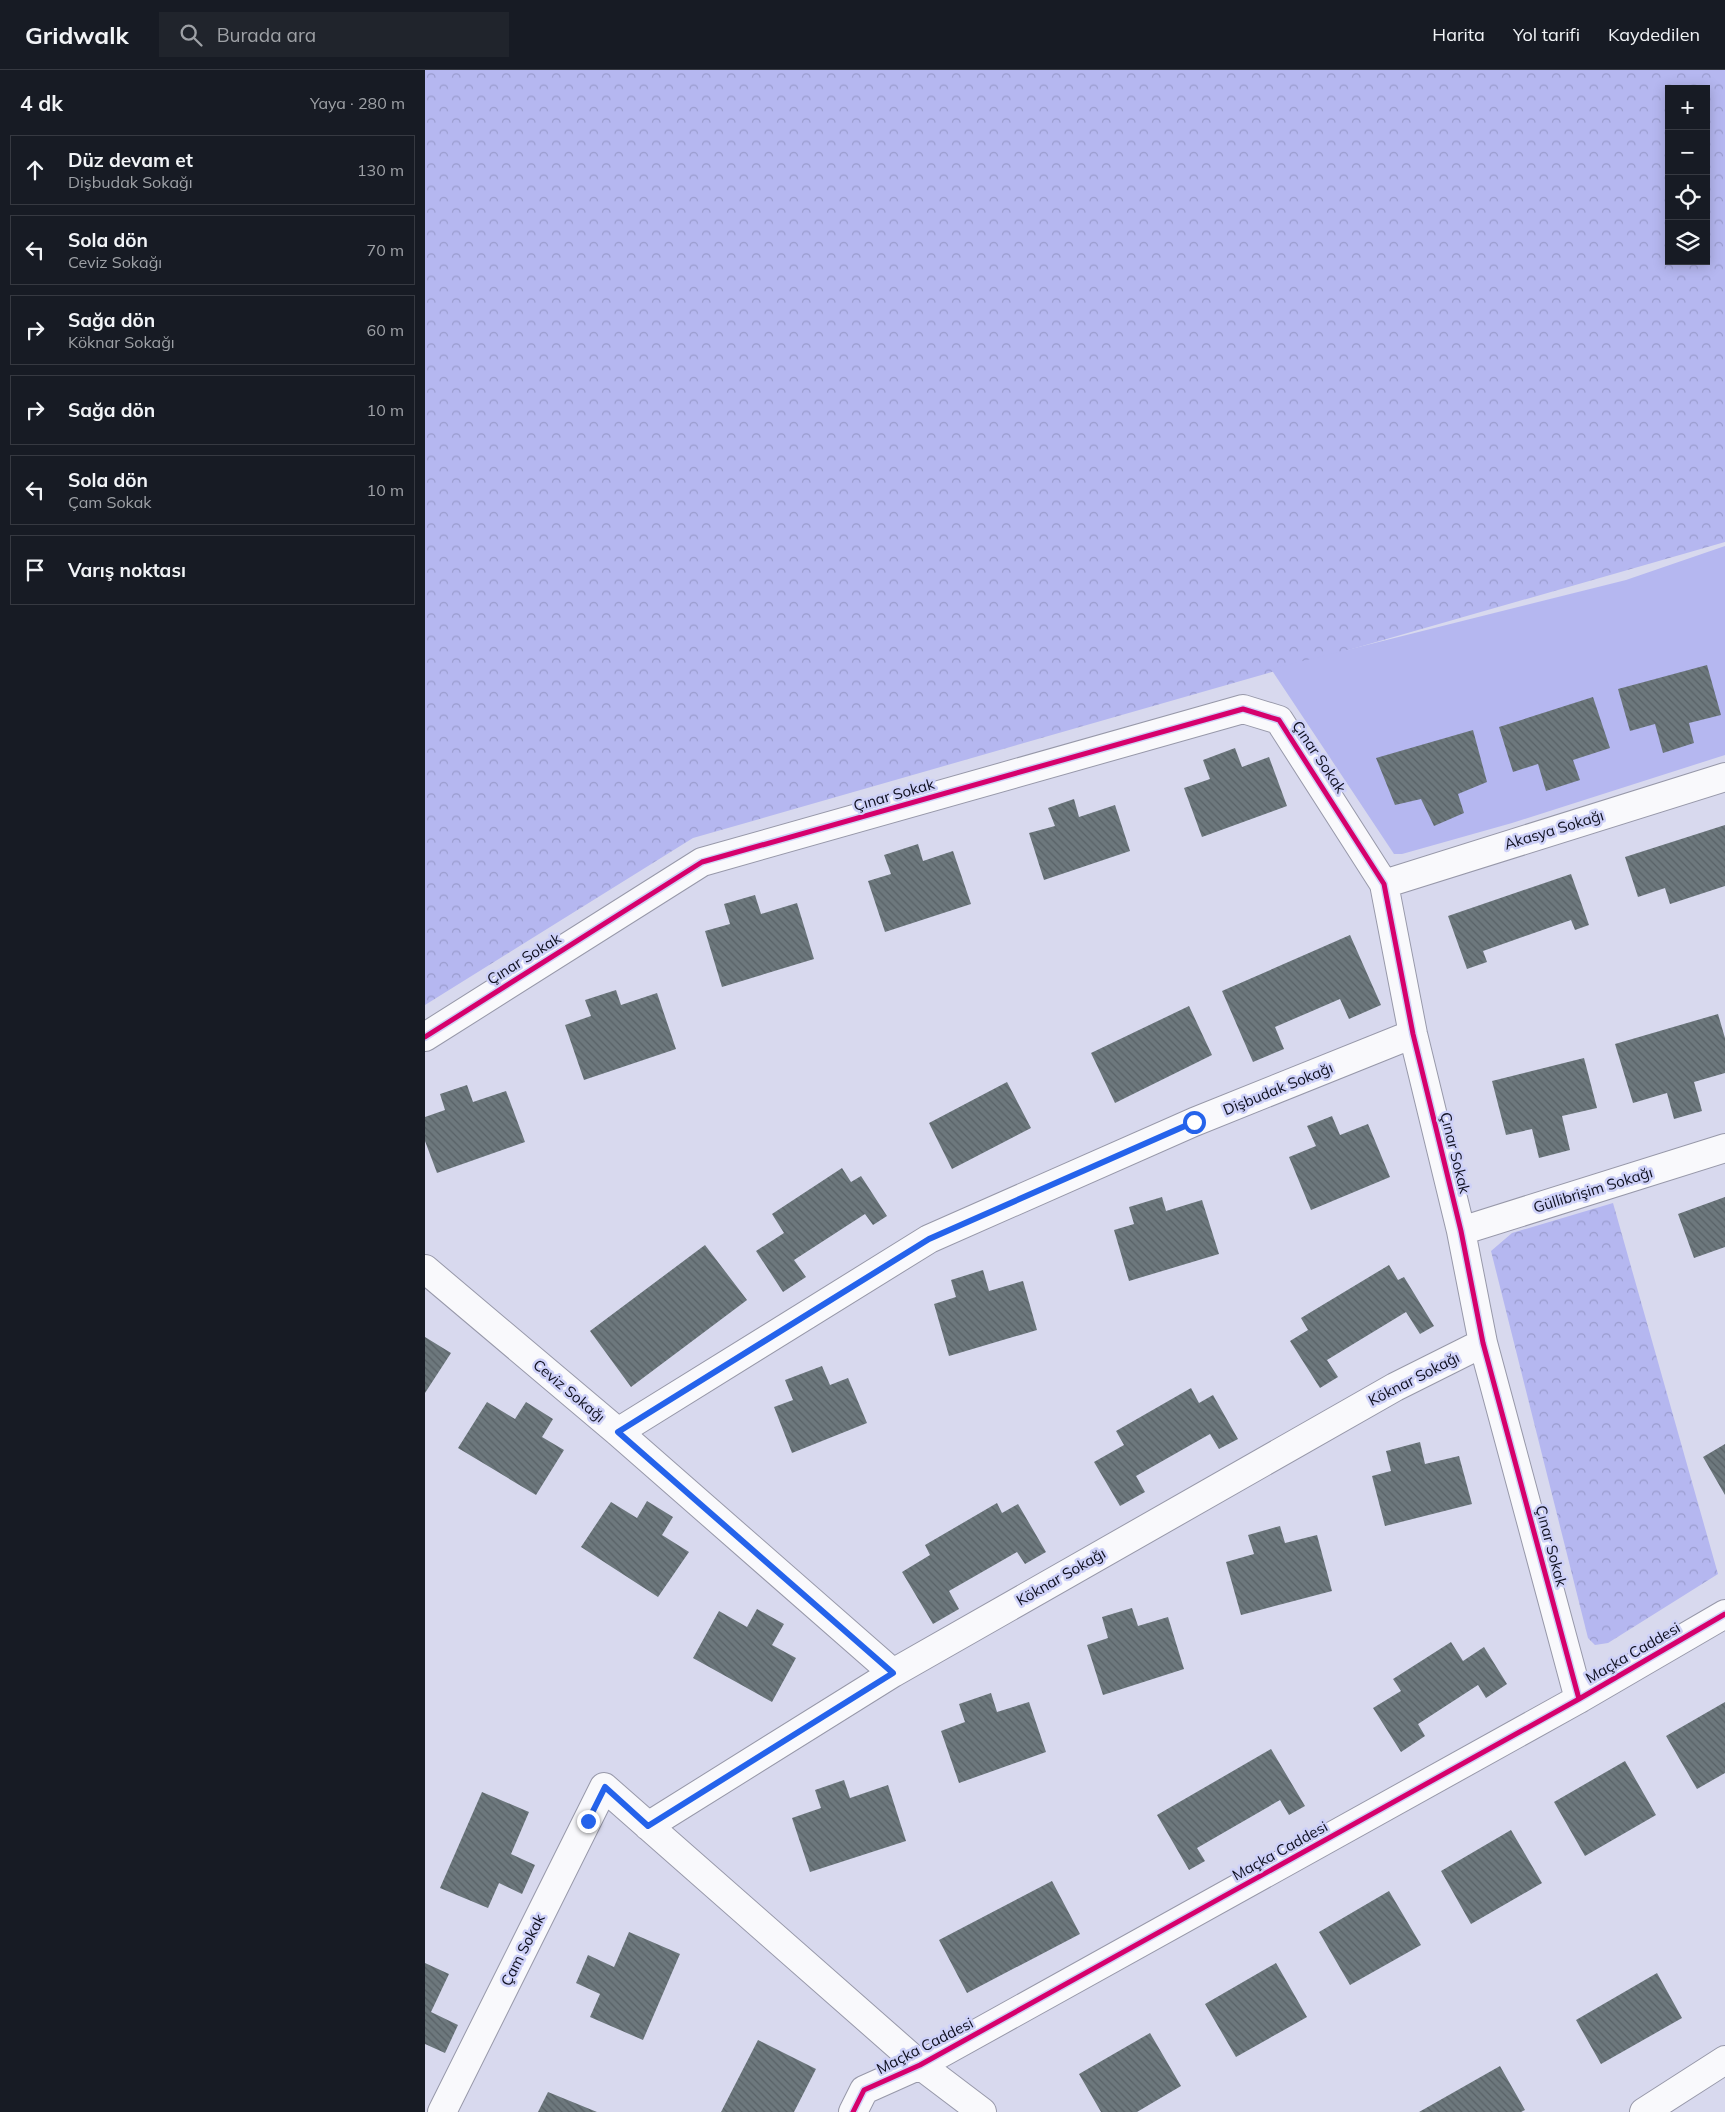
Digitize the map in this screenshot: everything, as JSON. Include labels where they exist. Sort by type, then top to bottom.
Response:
[{"type":"street","name":"Çınar Sokak","points":[[425,1037],[702,862],[1243,710],[1279,720],[1384,884],[1413,1034],[1461,1231],[1483,1344],[1579,1699]]},
{"type":"street","name":"Akasya Sokağı","points":[[1384,884],[1725,777]]},
{"type":"street","name":"Dişbudak Sokağı","points":[[618,1432],[929,1239],[1194,1122],[1413,1034]]},
{"type":"street","name":"Güllibrişim Sokağı","points":[[1461,1231],[1725,1148]]},
{"type":"street","name":"Ceviz Sokağı","points":[[425,1268],[618,1432],[893,1673]]},
{"type":"street","name":"Köknar Sokağı","points":[[648,1826],[893,1673],[1395,1387],[1483,1344]]},
{"type":"street","name":"Maçka Caddesi","points":[[853,2112],[864,2090],[919,2065],[1579,1699],[1725,1614]]},
{"type":"street","name":"Çam Sokak","points":[[442,2112],[605,1787],[648,1826]]},
{"type":"street","points":[[648,1826],[919,2065],[983,2112]]},
{"type":"street","points":[[1644,2112],[1725,2060]]},
{"type":"green space","points":[[425,70],[1725,70],[1725,542],[693,838],[425,1005]]},
{"type":"green space","points":[[1725,546],[1725,755],[1512,823],[1402,854],[1394,854],[1271,669],[1626,580]]},
{"type":"green space","points":[[1613,1203],[1718,1574],[1608,1643],[1595,1645],[1588,1638],[1491,1251],[1512,1233]]},
{"type":"building","points":[[1707,665],[1721,715],[1689,723],[1694,743],[1663,753],[1655,724],[1630,731],[1618,689]]},
{"type":"building","points":[[1593,697],[1610,748],[1573,760],[1580,780],[1546,791],[1538,764],[1513,772],[1499,727]]},
{"type":"building","points":[[1473,730],[1487,782],[1458,794],[1464,813],[1434,826],[1421,799],[1395,805],[1376,758]]},
{"type":"building","points":[[1235,748],[1242,767],[1269,757],[1287,806],[1202,837],[1184,788],[1210,779],[1203,760]]},
{"type":"building","points":[[1074,799],[1079,817],[1115,805],[1130,851],[1044,880],[1029,833],[1055,826],[1048,808]]},
{"type":"building","points":[[1725,825],[1725,886],[1670,904],[1665,888],[1638,897],[1625,857]]},
{"type":"building","points":[[918,844],[923,861],[953,851],[971,904],[885,932],[868,881],[891,874],[884,855]]},
{"type":"building","points":[[1571,874],[1589,925],[1575,930],[1571,920],[1483,951],[1487,962],[1467,969],[1448,916]]},
{"type":"building","points":[[755,895],[761,914],[797,903],[814,959],[722,987],[705,931],[730,924],[724,904]]},
{"type":"building","points":[[1350,935],[1381,1005],[1349,1019],[1340,999],[1275,1027],[1284,1049],[1253,1062],[1222,991]]},
{"type":"building","points":[[616,990],[621,1005],[657,993],[676,1049],[584,1080],[565,1025],[591,1016],[585,1000]]},
{"type":"building","points":[[1189,1006],[1212,1055],[1115,1103],[1091,1053]]},
{"type":"building","points":[[1718,1014],[1725,1038],[1725,1073],[1694,1082],[1702,1111],[1674,1119],[1667,1093],[1633,1103],[1615,1044]]},
{"type":"building","points":[[1584,1058],[1597,1108],[1562,1116],[1570,1150],[1539,1158],[1532,1129],[1506,1135],[1492,1081]]},
{"type":"building","points":[[1007,1082],[1031,1128],[952,1169],[929,1123]]},
{"type":"building","points":[[467,1085],[473,1102],[506,1091],[525,1142],[437,1173],[425,1141],[425,1117],[445,1110],[440,1094]]},
{"type":"building","points":[[1332,1116],[1340,1135],[1368,1124],[1390,1177],[1311,1210],[1289,1157],[1316,1146],[1307,1126]]},
{"type":"building","points":[[842,1168],[851,1182],[861,1176],[887,1216],[873,1225],[865,1214],[794,1260],[806,1277],[783,1292],[756,1251],[784,1233],[772,1214]]},
{"type":"building","points":[[1162,1197],[1166,1211],[1202,1200],[1219,1254],[1129,1281],[1114,1230],[1134,1224],[1129,1207]]},
{"type":"building","points":[[1725,1197],[1725,1247],[1694,1258],[1678,1214]]},
{"type":"building","points":[[705,1245],[747,1300],[631,1387],[590,1331]]},
{"type":"building","points":[[1389,1265],[1398,1280],[1404,1277],[1434,1326],[1420,1334],[1406,1312],[1327,1360],[1338,1377],[1320,1388],[1290,1341],[1308,1330],[1301,1318]]},
{"type":"building","points":[[983,1270],[989,1291],[1023,1281],[1037,1330],[949,1356],[934,1304],[956,1297],[951,1280]]},
{"type":"building","points":[[425,1337],[451,1353],[425,1393]]},
{"type":"building","points":[[822,1366],[830,1385],[848,1378],[867,1423],[792,1453],[774,1407],[793,1400],[785,1380]]},
{"type":"building","points":[[1191,1388],[1199,1403],[1213,1395],[1238,1439],[1219,1449],[1210,1434],[1136,1476],[1145,1492],[1120,1506],[1094,1462],[1124,1445],[1116,1431]]},
{"type":"building","points":[[487,1402],[515,1419],[526,1402],[553,1419],[542,1437],[564,1450],[536,1495],[458,1448]]},
{"type":"building","points":[[1420,1442],[1425,1464],[1459,1456],[1472,1504],[1385,1526],[1372,1476],[1391,1471],[1386,1451]]},
{"type":"building","points":[[1725,1444],[1725,1495],[1703,1457]]},
{"type":"building","points":[[647,1501],[673,1517],[662,1535],[689,1552],[658,1597],[581,1547],[611,1502],[637,1518]]},
{"type":"building","points":[[997,1503],[1002,1513],[1018,1504],[1046,1552],[1025,1564],[1017,1552],[949,1591],[959,1609],[933,1624],[902,1572],[930,1555],[925,1545]]},
{"type":"building","points":[[1280,1526],[1285,1543],[1317,1535],[1332,1591],[1241,1615],[1226,1562],[1254,1554],[1248,1535]]},
{"type":"building","points":[[1132,1608],[1138,1626],[1168,1617],[1184,1669],[1103,1695],[1087,1645],[1108,1638],[1102,1617]]},
{"type":"building","points":[[757,1609],[784,1624],[772,1645],[796,1658],[772,1702],[693,1658],[719,1611],[747,1627]]},
{"type":"building","points":[[1451,1642],[1463,1661],[1484,1647],[1507,1684],[1486,1698],[1478,1685],[1418,1724],[1425,1736],[1401,1752],[1373,1708],[1401,1691],[1393,1679]]},
{"type":"building","points":[[991,1693],[997,1712],[1029,1702],[1046,1752],[959,1783],[941,1731],[965,1722],[959,1704]]},
{"type":"building","points":[[1725,1702],[1725,1773],[1697,1789],[1666,1736]]},
{"type":"building","points":[[1271,1749],[1305,1806],[1289,1815],[1280,1800],[1197,1848],[1205,1861],[1189,1870],[1157,1815]]},
{"type":"building","points":[[1625,1761],[1656,1815],[1585,1856],[1554,1802]]},
{"type":"building","points":[[844,1780],[850,1798],[888,1785],[906,1841],[810,1872],[792,1818],[821,1808],[815,1790]]},
{"type":"building","points":[[482,1792],[529,1812],[511,1854],[535,1865],[522,1894],[499,1883],[488,1908],[440,1888]]},
{"type":"building","points":[[1511,1830],[1542,1883],[1471,1924],[1441,1871]]},
{"type":"building","points":[[1052,1881],[1080,1934],[967,1993],[939,1940]]},
{"type":"building","points":[[1389,1891],[1421,1945],[1350,1985],[1319,1932]]},
{"type":"building","points":[[629,1932],[680,1954],[643,2040],[590,2017],[600,1994],[576,1983],[588,1955],[614,1967]]},
{"type":"building","points":[[425,1963],[449,1974],[431,2012],[458,2025],[445,2053],[425,2044]]},
{"type":"building","points":[[1276,1963],[1307,2017],[1236,2057],[1205,2004]]},
{"type":"building","points":[[1657,1973],[1682,2018],[1601,2064],[1576,2020]]},
{"type":"building","points":[[1150,2033],[1181,2086],[1137,2112],[1101,2112],[1079,2074]]},
{"type":"building","points":[[758,2040],[816,2069],[794,2112],[721,2112]]},
{"type":"building","points":[[1500,2066],[1525,2110],[1521,2112],[1419,2112]]},
{"type":"building","points":[[548,2092],[597,2112],[538,2112]]},
{"type":"cycle path","points":[[425,1037],[702,862],[1243,709],[1279,720],[1384,884],[1413,1034],[1461,1231],[1483,1343],[1579,1699]]},
{"type":"cycle path","points":[[853,2112],[864,2090],[920,2065],[1579,1699],[1725,1614]]},
{"type":"route","points":[[588,1821],[605,1787],[648,1826],[893,1673],[618,1432],[929,1239],[1194,1122]]}]
